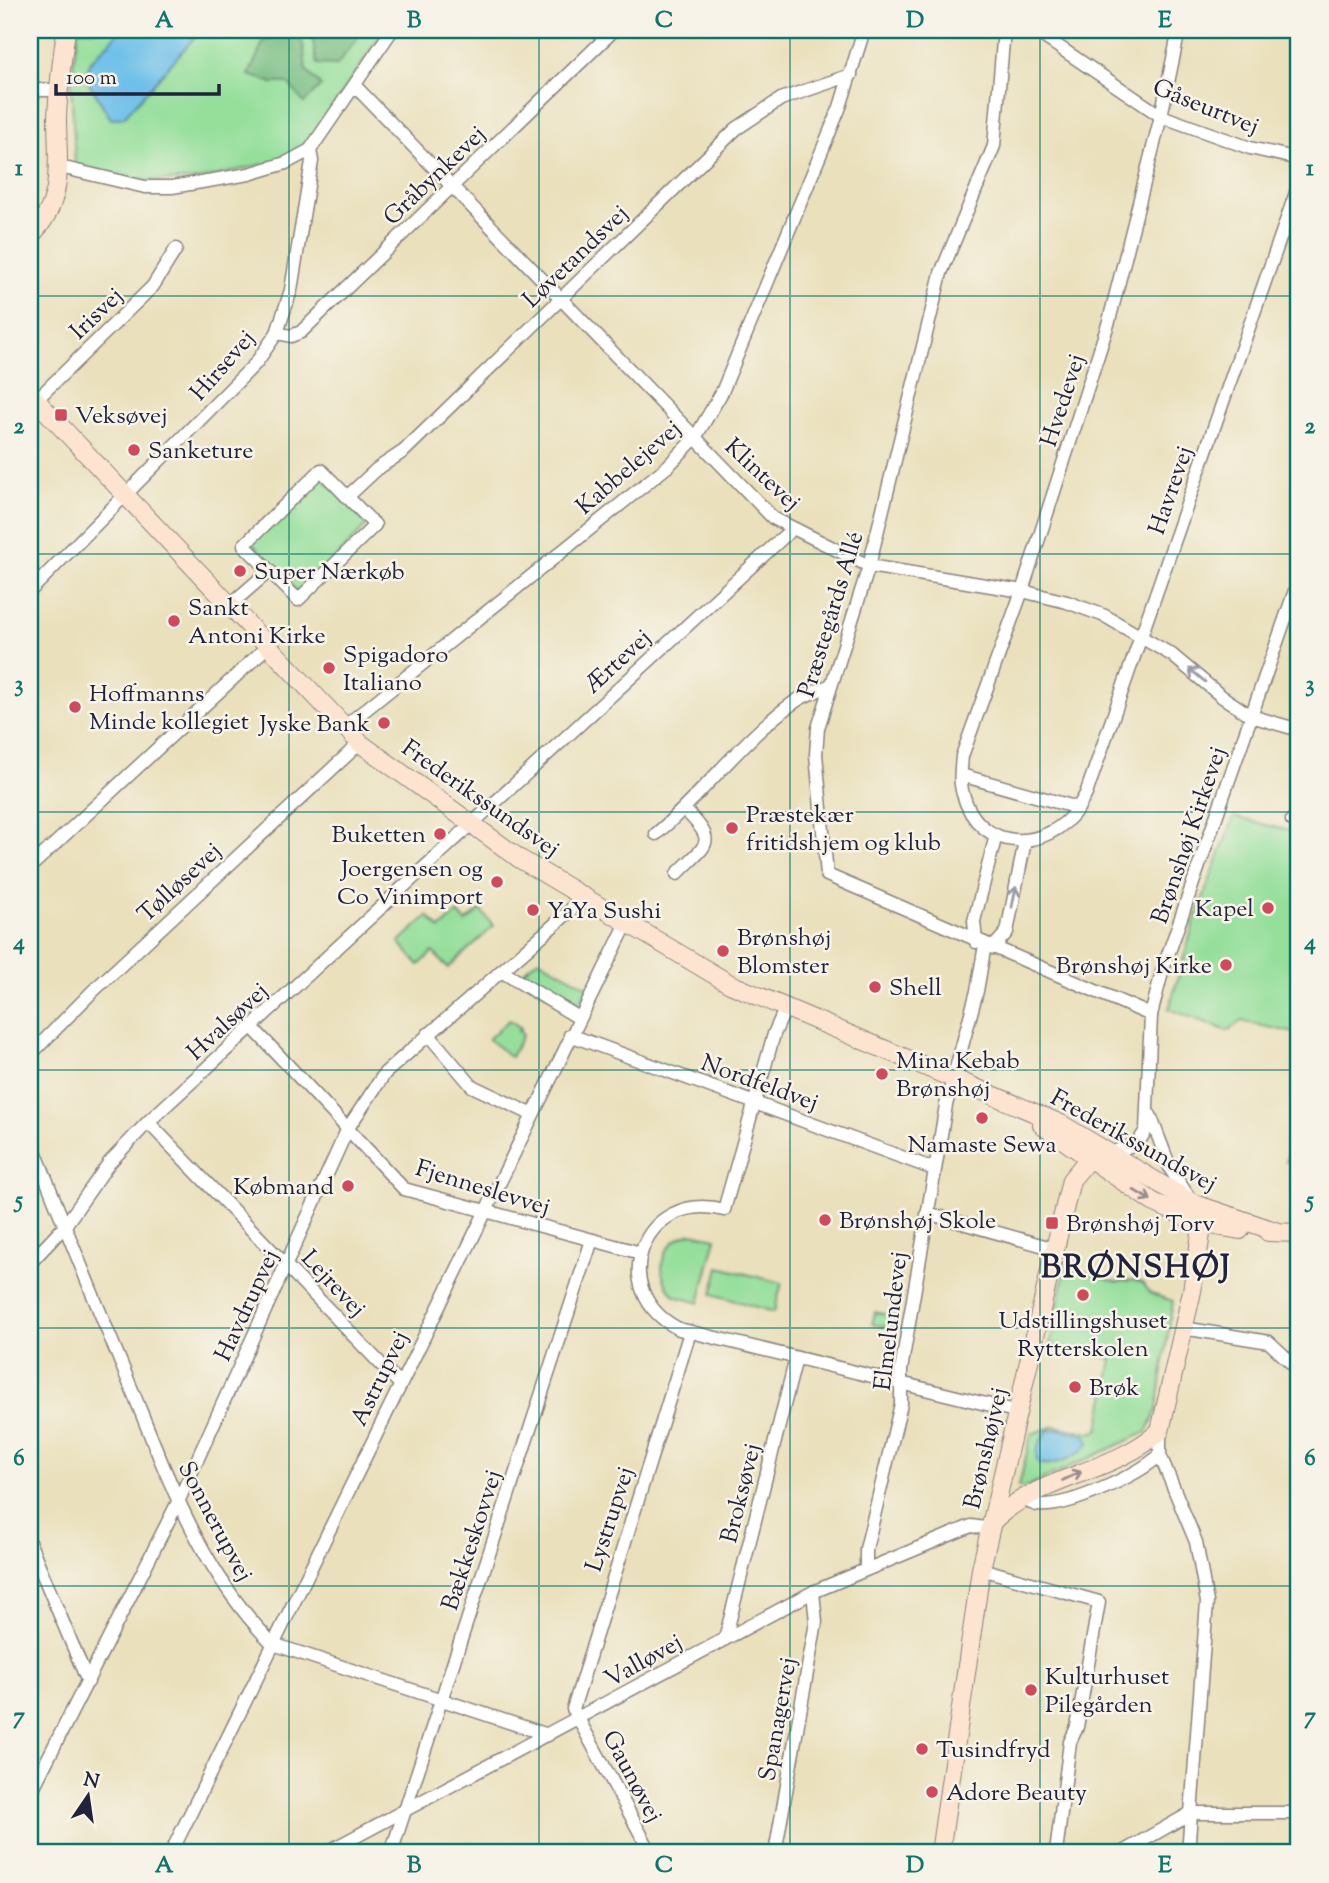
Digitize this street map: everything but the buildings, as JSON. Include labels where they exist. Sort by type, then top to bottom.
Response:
[{"type":"main road","points":[[30,236],[54,202],[60,167],[59,90],[66,30]]},
{"type":"main road","name":"Frederikssundsvej","points":[[32,400],[360,743],[471,825],[580,895],[730,984],[1061,1124],[1192,1203],[1279,1232]]},
{"type":"main road","name":"Frederikssundsvej","points":[[1006,1102],[1153,1202],[1199,1223],[1241,1231],[1299,1233]]},
{"type":"main road","points":[[1089,1158],[1108,1154]]},
{"type":"main road","name":"Brønshøjvej","points":[[940,1853],[981,1569],[1071,1180],[1089,1158]]},
{"type":"main road","points":[[992,1526],[1003,1511],[1023,1499],[1135,1449],[1160,1431],[1166,1415],[1192,1291],[1201,1234],[1192,1203]]},
{"type":"main road","points":[[1009,1454],[1007,1485],[1023,1499]]},
{"type":"street","points":[[60,167],[145,187],[172,187],[249,174],[286,163],[310,150],[392,30]]},
{"type":"street","name":"Gråbynkevej","points":[[277,333],[291,336],[301,332],[614,30]]},
{"type":"street","name":"Kabbelejevej","points":[[344,727],[668,466],[695,438],[722,392],[840,107],[863,30]]},
{"type":"street","name":"Præstegårds Allé","points":[[1004,30],[994,146],[941,273],[869,566],[818,727],[816,754],[827,875],[1151,1015]]},
{"type":"street","name":"Gåseurtvej","points":[[1034,30],[1161,116],[1250,148],[1299,159]]},
{"type":"street","name":"Hvedevej","points":[[961,775],[967,740],[1022,591],[1109,321],[1161,116],[1179,30]]},
{"type":"street","name":"Løvetandsvej","points":[[347,497],[377,469],[404,451],[736,130],[781,99],[851,75]]},
{"type":"street","name":"Klintevej","points":[[355,86],[773,518],[869,566],[1022,591],[1079,606],[1141,634],[1251,716]]},
{"type":"street","points":[[30,90],[59,90]]},
{"type":"street","name":"Hirsevej","points":[[126,498],[256,363],[277,333],[291,290],[312,161],[310,150]]},
{"type":"street","name":"Havrevej","points":[[1078,808],[1086,794],[1299,184]]},
{"type":"street","name":"Irisvej","points":[[32,400],[153,286],[176,249]]},
{"type":"street","points":[[321,470],[347,497],[375,526],[298,600],[244,545],[321,470]]},
{"type":"street","points":[[30,591],[126,498]]},
{"type":"street","name":"Ærtevej","points":[[471,825],[792,529]]},
{"type":"street","points":[[230,605],[269,571]]},
{"type":"street","name":"Brønshøj Kirkevej","points":[[1108,1154],[1138,1143],[1143,1137],[1149,1112],[1151,1015],[1162,972],[1299,579]]},
{"type":"street","points":[[30,867],[268,646]]},
{"type":"street","points":[[656,834],[704,791],[715,774],[797,700],[831,685]]},
{"type":"street","points":[[1251,716],[1299,730]]},
{"type":"street","name":"Tølløsevej","points":[[30,1055],[92,992],[360,743]]},
{"type":"street","points":[[961,775],[1078,808],[1056,832],[1025,841],[996,835],[981,825],[969,811],[962,794],[961,775]]},
{"type":"street","points":[[677,874],[700,850],[707,836],[706,831],[685,810]]},
{"type":"street","name":"Hvalsøvej","points":[[30,1263],[64,1227],[109,1163],[148,1122],[471,825]]},
{"type":"street","points":[[996,835],[974,921],[985,945],[1007,932],[1025,841]]},
{"type":"street","name":"Havdrupvej","points":[[30,1794],[178,1502],[348,1128],[385,1073],[570,911],[580,895]]},
{"type":"street","name":"Astrupvej","points":[[170,1853],[483,1211],[627,923]]},
{"type":"street","name":"Elmelundevej","points":[[866,1568],[866,1549],[901,1404],[901,1384],[934,1169],[952,1079],[977,991],[985,945]]},
{"type":"street","points":[[501,971],[579,1018]]},
{"type":"street","points":[[785,1009],[754,1102],[724,1210],[701,1206],[668,1216],[651,1232],[641,1252],[639,1276],[645,1298],[659,1317],[690,1332],[1019,1412]]},
{"type":"street","name":"Fjenneslevvej","points":[[252,1027],[404,1189],[641,1252]]},
{"type":"street","points":[[428,1034],[472,1086],[531,1114]]},
{"type":"street","name":"Nordfeldvej","points":[[570,1035],[934,1169]]},
{"type":"street","name":"Brønshøj Kirkevej","points":[[1149,1112],[1171,1170],[1192,1203]]},
{"type":"street","name":"Lejrevej","points":[[148,1122],[400,1384]]},
{"type":"street","name":"Sonnerupvej","points":[[30,1138],[178,1502],[222,1585],[273,1644]]},
{"type":"street","points":[[927,1213],[1055,1249]]},
{"type":"street","name":"Bækkeskovvej","points":[[391,1853],[592,1240]]},
{"type":"street","points":[[1183,1328],[1269,1342],[1299,1370]]},
{"type":"street","name":"Lystrupvej","points":[[579,1719],[573,1709],[580,1681],[690,1332]]},
{"type":"street","name":"Broksøvej","points":[[725,1639],[796,1358]]},
{"type":"street","points":[[1160,1431],[1160,1455],[1196,1542],[1206,1602],[1188,1853]]},
{"type":"street","points":[[1023,1499],[1036,1505],[1057,1504],[1144,1469],[1160,1455]]},
{"type":"street","name":"Valløvej","points":[[325,1853],[813,1592],[971,1526],[992,1526]]},
{"type":"street","points":[[30,1544],[88,1682]]},
{"type":"street","points":[[981,1569],[1099,1602],[1077,1727],[1070,1742],[1056,1853]]},
{"type":"street","name":"Spanagervej","points":[[775,1853],[816,1622],[813,1592]]},
{"type":"street","points":[[273,1644],[548,1735]]},
{"type":"street","name":"Gaunøvej","points":[[579,1719],[651,1853]]},
{"type":"street","points":[[1121,1853],[1191,1813],[1299,1813]]},
{"type":"green space","points":[[78,30],[383,30],[312,140],[280,160],[198,180],[144,181],[75,165],[71,81]]},
{"type":"green space","points":[[311,30],[363,30],[337,65],[317,64]]},
{"type":"green space","points":[[292,34],[303,43],[306,70],[321,86],[304,103],[288,83],[273,83],[249,75],[264,40]]},
{"type":"green space","points":[[321,476],[367,525],[300,595],[251,542]]},
{"type":"green space","points":[[1234,817],[1299,833],[1299,1034],[1241,1021],[1228,1031],[1169,1009],[1196,916]]},
{"type":"green space","points":[[480,910],[494,926],[448,968],[433,952],[419,965],[399,942],[428,916],[440,929],[458,913],[466,922]]},
{"type":"green space","points":[[538,959],[588,987],[575,1011],[518,976]]},
{"type":"green space","points":[[509,1020],[521,1028],[518,1031],[523,1034],[511,1057],[488,1039]]},
{"type":"green space","points":[[1299,1098],[1299,1162],[1286,1162]]},
{"type":"green space","points":[[692,1233],[716,1238],[699,1303],[675,1296],[668,1287],[662,1268],[663,1259],[673,1243]]},
{"type":"green space","points":[[1066,1265],[1117,1282],[1133,1280],[1143,1283],[1151,1294],[1173,1301],[1157,1410],[1147,1432],[1023,1488],[1019,1486],[1031,1434],[1055,1426],[1091,1433],[1099,1429],[1112,1359],[1050,1345]]},
{"type":"green space","points":[[719,1267],[782,1283],[774,1312],[712,1294]]},
{"type":"green space","points":[[875,1312],[897,1317],[894,1329],[872,1324]]},
{"type":"water","points":[[121,30],[201,30],[124,117],[111,119],[87,80],[89,63]]},
{"type":"water","points":[[1058,1429],[1086,1435],[1089,1443],[1066,1460],[1051,1464],[1038,1463],[1037,1450],[1042,1438],[1047,1431]]},
{"type":"place","name":"Veksøvej","points":[[61,415]]},
{"type":"place","name":"Sanketure","points":[[134,450]]},
{"type":"place","name":"Super Nærkøb","points":[[240,571]]},
{"type":"place","name":"Sankt Antoni Kirke","points":[[174,621]]},
{"type":"place","name":"Spigadoro Italiano","points":[[329,668]]},
{"type":"place","name":"Hoffmanns Minde kollegiet","points":[[75,707]]},
{"type":"place","name":"Jyske Bank","points":[[384,723]]},
{"type":"place","name":"Præstekær fritidshjem og klub","points":[[732,828]]},
{"type":"place","name":"Buketten","points":[[440,834]]},
{"type":"place","name":"Joergensen og Co Vinimport","points":[[497,882]]},
{"type":"place","name":"Kapel","points":[[1268,908]]},
{"type":"place","name":"YaYa Sushi","points":[[533,910]]},
{"type":"place","name":"Brønshøj Blomster","points":[[723,951]]},
{"type":"place","name":"Brønshøj Kirke","points":[[1226,965]]},
{"type":"place","name":"Shell","points":[[875,987]]},
{"type":"place","name":"Mina Kebab Brønshøj","points":[[882,1074]]},
{"type":"place","name":"Namaste Sewa","points":[[982,1118]]},
{"type":"place","name":"Købmand","points":[[348,1186]]},
{"type":"place","name":"Brønshøj Skole","points":[[825,1220]]},
{"type":"place","name":"Brønshøj Torv","points":[[1052,1223]]},
{"type":"place","name":"Udstillingshuset Rytterskolen","points":[[1083,1295]]},
{"type":"place","name":"Brøk","points":[[1075,1387]]},
{"type":"place","name":"Kulturhuset Pilegården","points":[[1031,1690]]},
{"type":"place","name":"Tusindfryd","points":[[922,1749]]},
{"type":"place","name":"Adore Beauty","points":[[932,1792]]},
{"type":"district","name":"BRØNSHØJ","points":[[1136,1266]]}]
